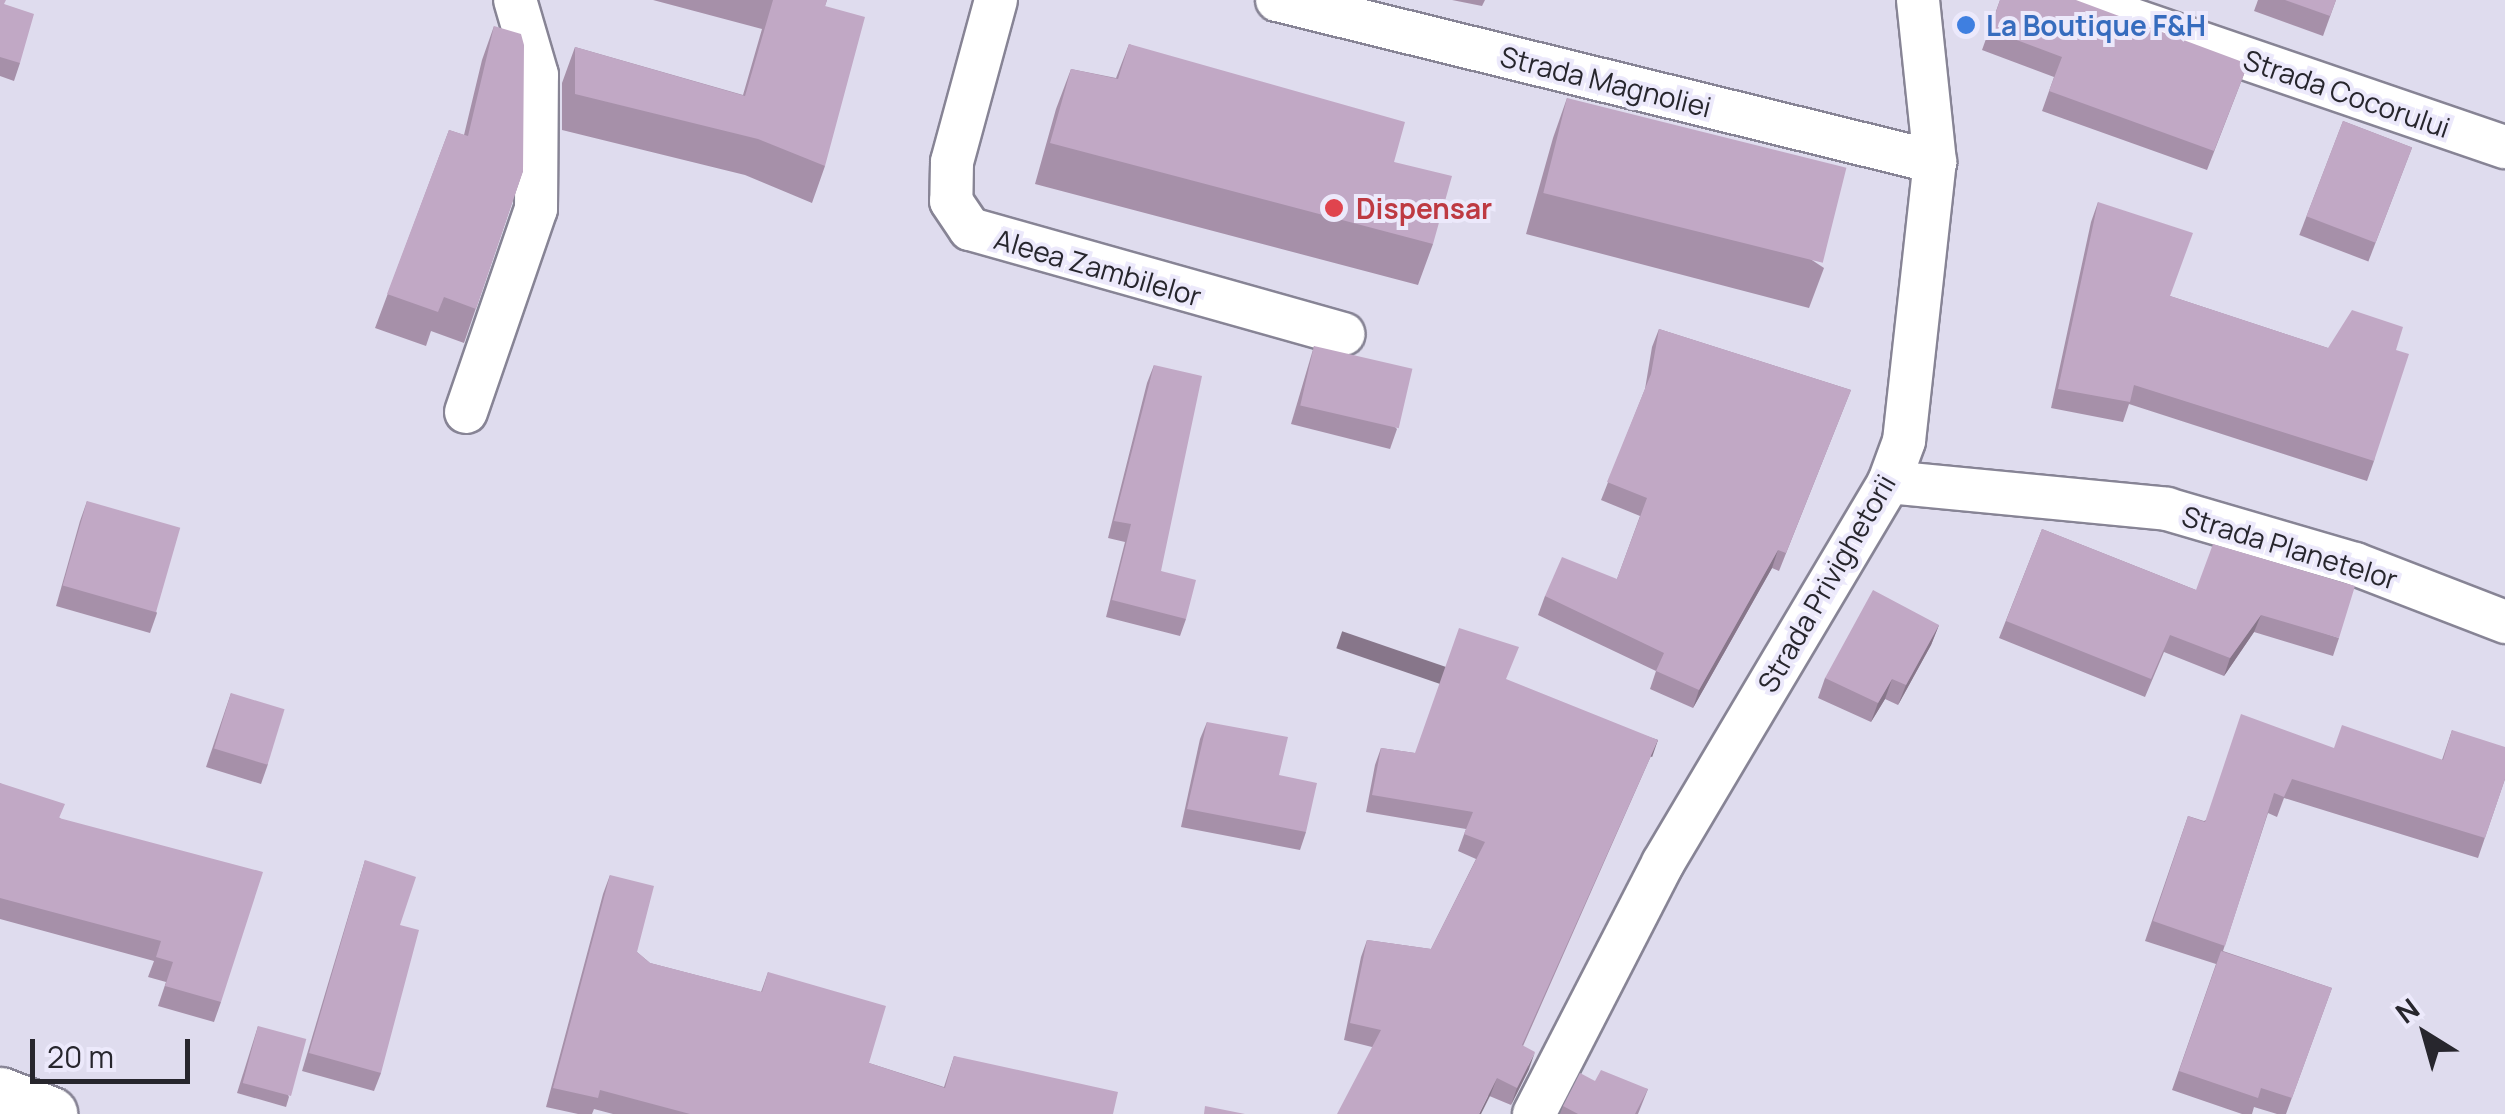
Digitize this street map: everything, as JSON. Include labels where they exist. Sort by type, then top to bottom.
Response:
[{"type":"main road","points":[[0,1095],[49,1114]]},
{"type":"street","points":[[466,412],[536,208],[537,75],[515,0]]},
{"type":"street","name":"Aleea Zambilelor","points":[[996,0],[952,162],[952,201],[970,228],[1344,334]]},
{"type":"street","name":"Strada Magnoliei","points":[[1278,0],[1935,162]]},
{"type":"street","name":"Strada Privighetorii","points":[[1534,1114],[1663,863],[1888,482],[1913,395],[1935,162],[1918,0]]},
{"type":"street","name":"Strada Cocorului","points":[[2075,0],[2505,147]]},
{"type":"street","name":"Strada Planetelor","points":[[1888,482],[2167,509],[2320,552],[2505,622]]},
{"type":"building","points":[[0,0],[34,14],[20,63],[0,57]]},
{"type":"building","points":[[773,0],[827,0],[825,6],[865,17],[825,166],[758,139],[575,94],[575,47],[745,96]]},
{"type":"building","points":[[2000,0],[2076,0],[2248,64],[2214,151],[2049,91],[2062,57],[1990,30]]},
{"type":"building","points":[[2285,0],[2336,0],[2330,16]]},
{"type":"building","points":[[494,26],[521,34],[524,45],[523,171],[476,309],[444,297],[438,312],[387,294],[449,130],[468,136]]},
{"type":"building","points":[[1129,44],[1405,122],[1394,162],[1452,176],[1433,244],[1050,143],[1071,69],[1118,79]]},
{"type":"building","points":[[1567,98],[1846,168],[1823,263],[1543,193]]},
{"type":"building","points":[[2343,121],[2412,148],[2376,243],[2306,216]]},
{"type":"building","points":[[2098,202],[2193,233],[2170,296],[2328,348],[2352,310],[2403,327],[2396,350],[2409,354],[2374,461],[2134,385],[2130,402],[2058,389]]},
{"type":"building","points":[[1659,329],[1851,390],[1786,553],[1778,550],[1699,690],[1656,671],[1664,653],[1545,596],[1562,557],[1617,579],[1647,498],[1607,482],[1651,374]]},
{"type":"building","points":[[1314,346],[1412,369],[1399,428],[1300,405]]},
{"type":"building","points":[[1154,365],[1202,376],[1161,571],[1196,580],[1186,619],[1112,600],[1131,524],[1114,521]]},
{"type":"building","points":[[87,501],[180,528],[156,612],[63,586]]},
{"type":"building","points":[[2042,529],[2196,590],[2213,544],[2355,586],[2339,638],[2261,615],[2230,658],[2170,635],[2151,679],[2006,621]]},
{"type":"building","points":[[1873,590],[1939,625],[1906,685],[1892,679],[1878,703],[1825,678]]},
{"type":"building","points":[[1459,628],[1519,647],[1506,679],[1658,740],[1522,1045],[1535,1052],[1517,1088],[1497,1078],[1479,1114],[1337,1114],[1381,1030],[1350,1023],[1367,940],[1431,949],[1485,842],[1464,834],[1473,812],[1372,795],[1381,748],[1415,753]]},
{"type":"building","points":[[231,693],[285,709],[268,765],[214,748]]},
{"type":"building","points":[[2241,714],[2334,748],[2342,725],[2443,760],[2452,730],[2505,747],[2505,779],[2485,838],[2292,779],[2284,797],[2274,793],[2225,946],[2153,921],[2188,816],[2205,822]]},
{"type":"building","points":[[1207,722],[1288,737],[1279,775],[1317,783],[1306,832],[1187,809]]},
{"type":"building","points":[[0,783],[65,804],[59,818],[263,872],[221,1002],[165,986],[173,962],[156,957],[161,941],[0,898]]},
{"type":"building","points":[[365,860],[416,877],[400,925],[419,930],[381,1073],[309,1053]]},
{"type":"building","points":[[610,875],[654,886],[637,952],[650,963],[762,992],[768,972],[886,1006],[869,1063],[945,1088],[954,1056],[1118,1092],[1113,1114],[690,1114],[600,1090],[598,1098],[553,1088]]},
{"type":"building","points":[[2221,951],[2332,988],[2292,1098],[2261,1088],[2258,1098],[2179,1071]]},
{"type":"building","points":[[258,1026],[306,1039],[291,1096],[243,1083]]},
{"type":"building","points":[[1601,1070],[1648,1089],[1635,1114],[1578,1114],[1563,1106],[1580,1073],[1595,1081]]},
{"type":"building","points":[[1205,1106],[1245,1114],[1204,1114]]},
{"type":"place","name":"La Boutique F&H","points":[[1966,25]]},
{"type":"place","name":"Dispensar","points":[[1334,208]]}]
